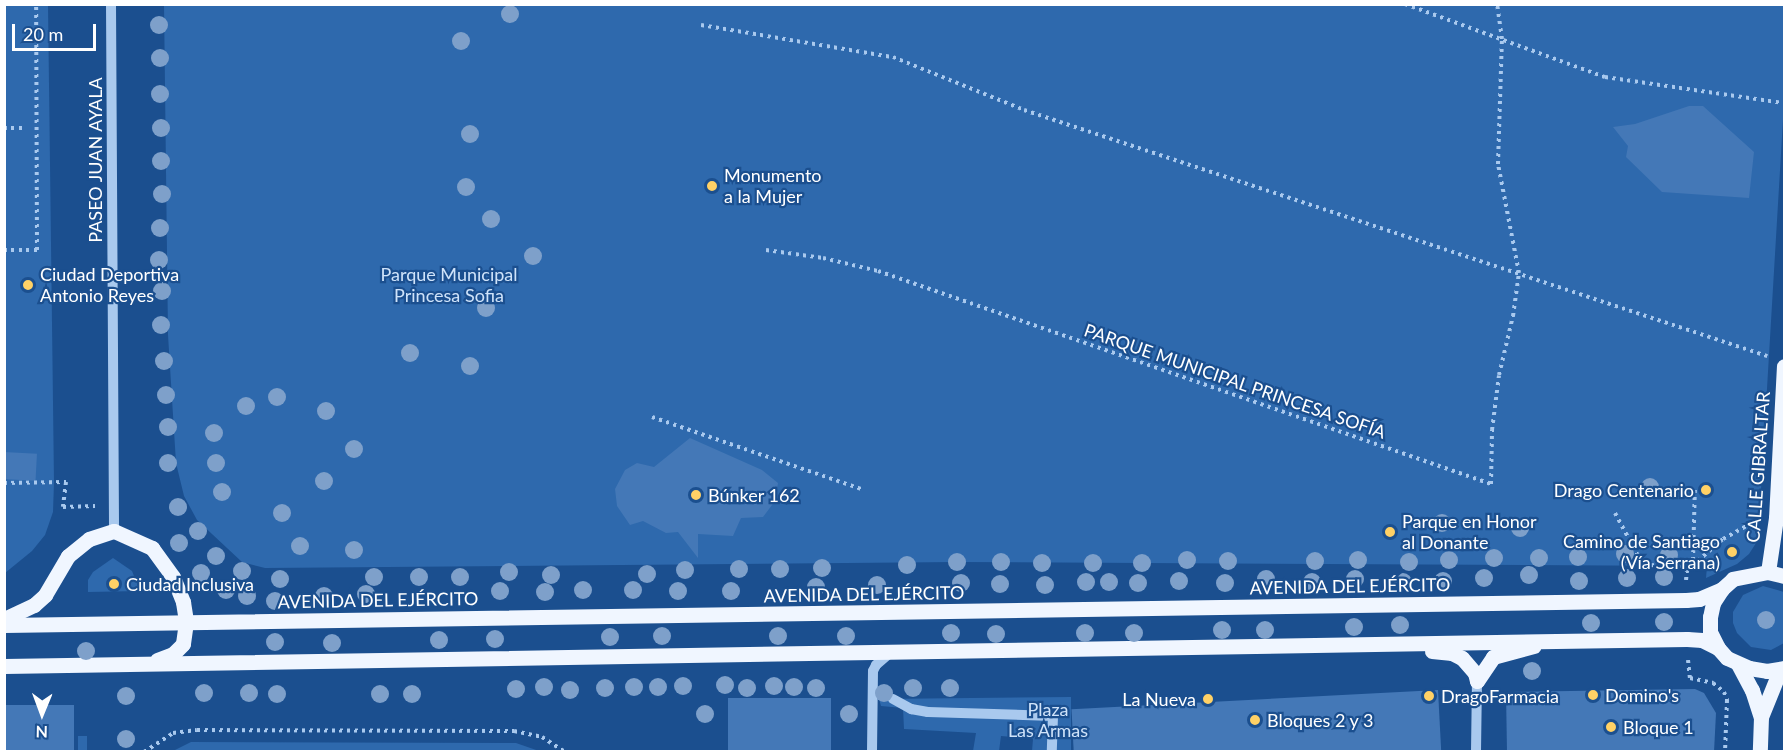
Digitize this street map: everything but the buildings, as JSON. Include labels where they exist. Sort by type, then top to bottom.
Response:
[{"type":"main road","name":"CALLE GIBRALTAR","points":[[1768,572],[1776,518],[1779,362]]},
{"type":"main road","points":[[4,619],[34,605],[45,596],[68,556],[89,539],[114,531],[152,548],[173,577],[183,602],[186,622],[183,644],[173,654],[154,660],[124,664]]},
{"type":"main road","points":[[1768,572],[1785,576]]},
{"type":"main road","name":"AVENIDA DEL EJÉRCITO","points":[[4,625],[1686,600],[1699,598],[1722,589],[1733,579],[1768,572]]},
{"type":"main road","points":[[1718,648],[1710,632],[1710,616],[1713,603],[1722,589]]},
{"type":"main road","points":[[4,666],[1693,639],[1718,648],[1738,664],[1752,690],[1761,717],[1760,752]]},
{"type":"main road","points":[[1383,643],[1406,650],[1452,653],[1467,663],[1477,681],[1493,657],[1529,649],[1540,640]]},
{"type":"main road","points":[[1738,664],[1767,671],[1785,668]]},
{"type":"main road","points":[[1761,717],[1778,675],[1785,668]]},
{"type":"street","name":"PASEO JUAN AYALA","points":[[111,4],[114,531]]},
{"type":"street","points":[[872,752],[873,671],[881,659],[892,651]]},
{"type":"street","points":[[1476,752],[1477,681]]},
{"type":"street","points":[[893,699],[911,709],[928,712],[1053,716],[1052,752]]},
{"type":"path","points":[[4,250],[37,250],[36,4]]},
{"type":"path","points":[[1405,4],[1605,77],[1785,103]]},
{"type":"path","name":"PARQUE MUNICIPAL PRINCESA SOFÍA","points":[[766,250],[823,258],[871,269],[1491,484],[1492,430],[1499,375],[1513,316],[1519,273],[1497,164],[1502,39],[1497,4]]},
{"type":"path","points":[[701,25],[893,57],[1024,110],[1519,273],[1779,362]]},
{"type":"path","points":[[4,128],[24,128]]},
{"type":"path","points":[[652,417],[864,489]]},
{"type":"path","points":[[4,483],[66,482],[63,507],[114,506]]},
{"type":"path","points":[[1615,513],[1643,565],[1692,566],[1736,531],[1761,519],[1776,518]]},
{"type":"path","points":[[1725,752],[1728,712]]},
{"type":"path","points":[[144,752],[173,734],[197,730],[514,731],[542,737],[565,752]]},
{"type":"green space","name":"Ciudad Deportiva Antonio Reyes","points":[[5,5],[48,5],[54,482],[53,512],[45,535],[32,551],[5,573]]},
{"type":"green space","name":"Parque Municipal Princesa Sofia","points":[[164,5],[1784,5],[1784,103],[1758,540],[1749,554],[1737,564],[1706,578],[1707,566],[957,562],[265,568],[242,562],[197,520],[184,496],[176,463],[168,335]]},
{"type":"green space","points":[[113,558],[132,571],[140,591],[88,592],[88,580],[93,572]]},
{"type":"green space","points":[[1763,586],[1784,592],[1784,643],[1771,650],[1751,647],[1737,633],[1733,623],[1733,612],[1743,595]]},
{"type":"green space","name":"Plaza Las Armas","points":[[1071,697],[1071,751],[1032,751],[1033,739],[1001,736],[999,751],[973,751],[976,733],[904,729],[903,708],[881,706],[879,699]]},
{"type":"green space","points":[[78,736],[87,736],[87,751],[78,751]]},
{"type":"green space","points":[[191,742],[516,743],[539,751],[173,751]]},
{"type":"place","name":"Monumento a la Mujer","points":[[712,186]]},
{"type":"place","name":"Ciudad Deportiva Antonio Reyes","points":[[28,285]]},
{"type":"place","name":"Drago Centenario","points":[[1706,490]]},
{"type":"place","name":"Búnker 162","points":[[696,495]]},
{"type":"place","name":"Parque en Honor al Donante","points":[[1390,532]]},
{"type":"place","name":"Camino de Santiago (Vía Serrana)","points":[[1732,552]]},
{"type":"place","name":"Ciudad Inclusiva","points":[[114,584]]},
{"type":"place","name":"Domino's","points":[[1593,695]]},
{"type":"place","name":"DragoFarmacia","points":[[1429,696]]},
{"type":"place","name":"La Nueva","points":[[1208,699]]},
{"type":"place","name":"Bloques 2 y 3","points":[[1255,720]]},
{"type":"place","name":"Bloque 1","points":[[1611,727]]}]
